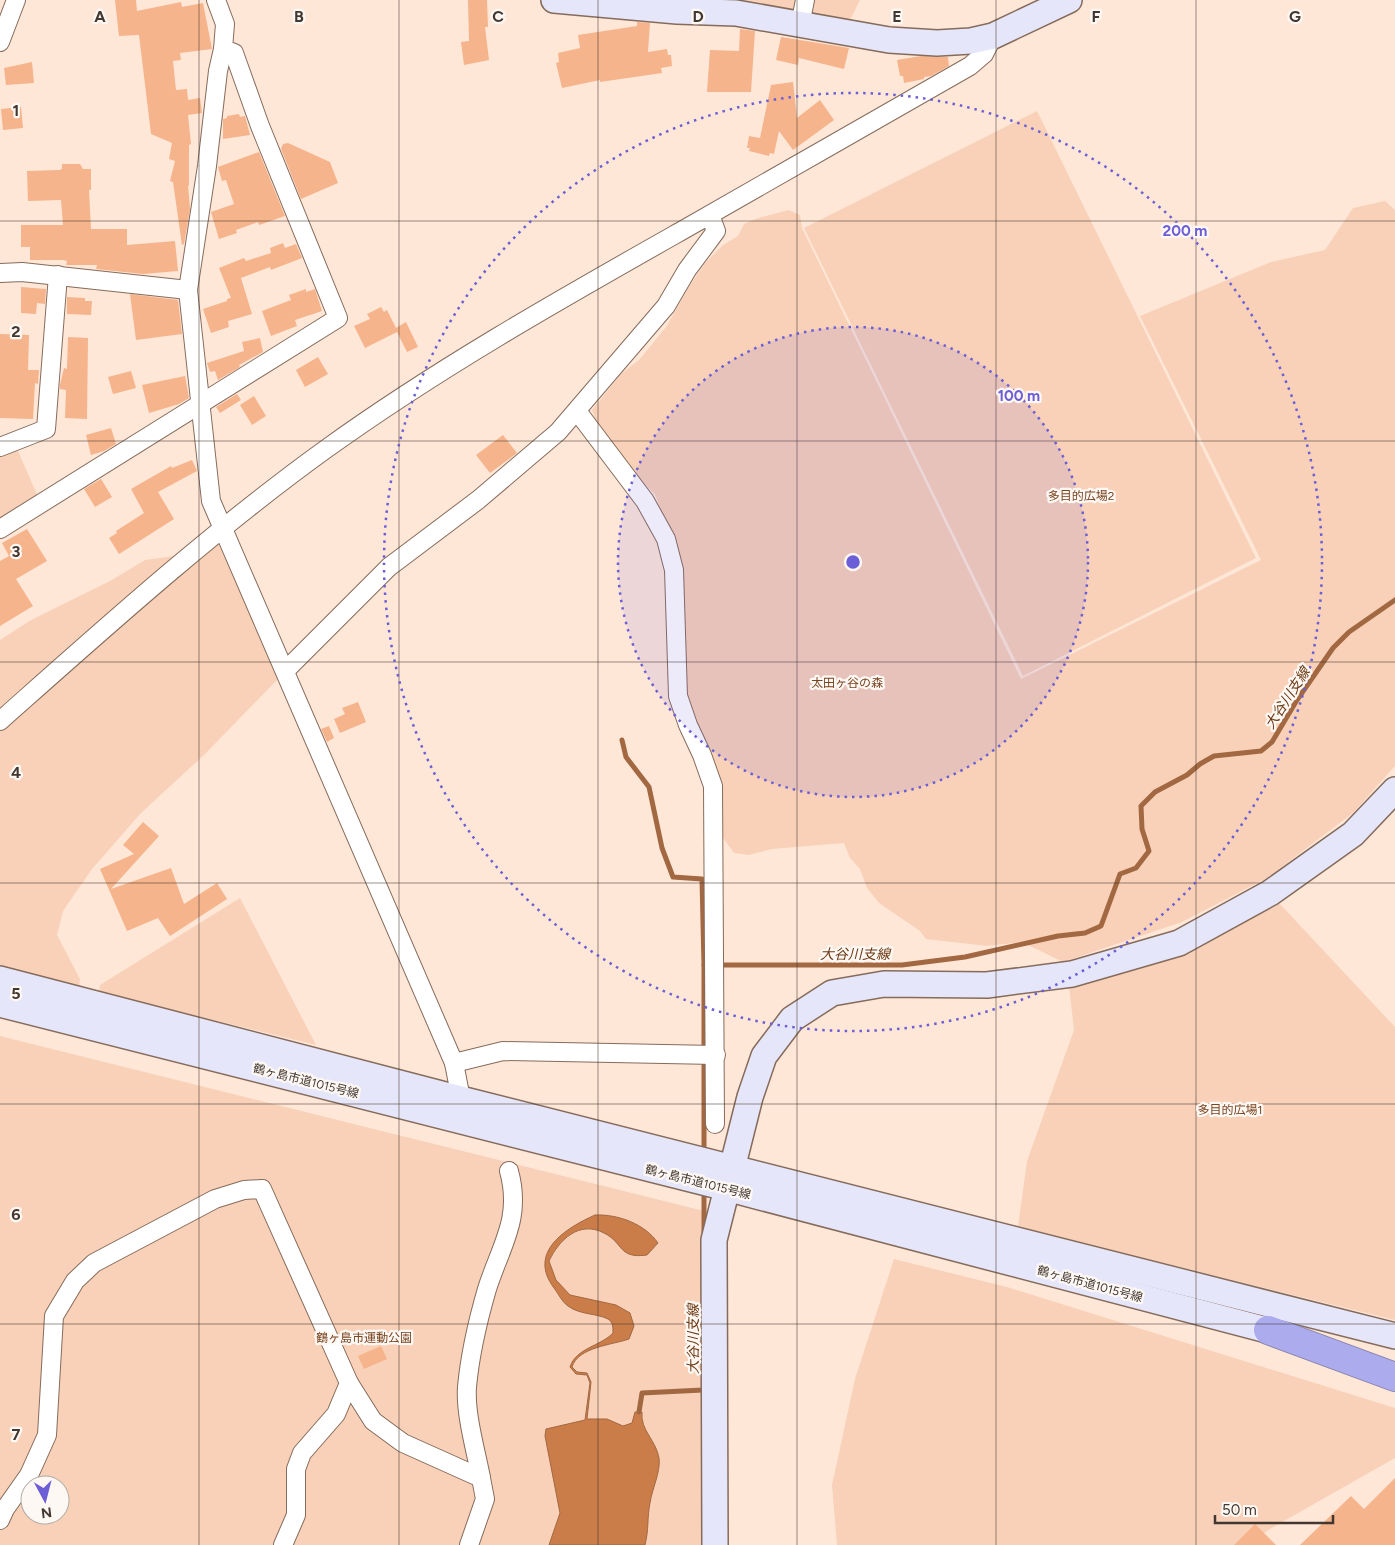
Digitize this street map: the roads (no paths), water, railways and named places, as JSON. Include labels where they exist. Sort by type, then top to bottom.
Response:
[{"type":"highway","points":[[1268,1330],[1395,1377]]},
{"type":"street","points":[[0,42],[16,0]]},
{"type":"street","points":[[216,0],[225,24],[223,49],[218,71],[207,166],[188,290],[212,501],[454,1063],[461,1100]]},
{"type":"street","points":[[554,0],[676,6],[736,13],[890,40],[937,43],[971,41],[993,36],[1069,0]]},
{"type":"street","points":[[800,24],[805,0]]},
{"type":"street","points":[[0,721],[122,612],[223,528],[327,449],[416,388],[510,329],[970,66],[984,54],[993,36]]},
{"type":"street","points":[[0,528],[338,318],[260,126],[234,53],[223,49]]},
{"type":"street","points":[[285,671],[389,568],[478,500],[558,432],[666,306],[687,270],[716,231],[710,215]]},
{"type":"street","points":[[0,273],[22,272],[58,275],[188,290]]},
{"type":"street","points":[[0,447],[46,428],[58,275]]},
{"type":"street","points":[[576,411],[645,502],[666,539],[674,570],[678,696],[713,786],[715,1124]]},
{"type":"street","points":[[715,1545],[714,1240],[728,1178],[750,1097],[764,1056],[792,1019],[832,993],[884,984],[986,985],[1072,974],[1179,943],[1270,893],[1345,840],[1395,790]]},
{"type":"street","name":"鶴ヶ島市道1015号線","points":[[0,979],[461,1100],[728,1178],[1395,1365]]},
{"type":"street","name":"鶴ヶ島市道1015号線","points":[[0,1004],[1395,1336]]},
{"type":"street","points":[[454,1063],[503,1052],[716,1055]]},
{"type":"street","points":[[469,1545],[485,1499],[467,1388],[476,1331],[488,1289],[512,1221],[515,1192],[509,1171]]},
{"type":"street","points":[[0,1520],[5,1509],[29,1476],[47,1435],[54,1316],[75,1280],[94,1263],[215,1199],[244,1190],[262,1189],[349,1383],[373,1421],[403,1443],[481,1478]]},
{"type":"street","points":[[283,1545],[296,1515],[296,1470],[302,1453],[336,1414],[349,1383]]},
{"type":"waterway","name":"大谷川支線","points":[[704,1152],[704,965],[902,965],[965,957],[1058,936],[1085,933],[1101,926],[1120,874],[1136,868],[1149,851],[1142,829],[1141,806],[1155,792],[1187,775],[1200,764],[1214,756],[1261,751],[1272,742],[1297,700],[1333,648],[1349,632],[1395,600]]},
{"type":"waterway","points":[[622,740],[626,757],[649,787],[662,848],[673,877],[702,879],[704,965]]},
{"type":"waterway","name":"大谷川支線","points":[[704,1191],[704,1232]]},
{"type":"waterway","points":[[639,1412],[642,1393],[703,1390]]},
{"type":"park label","name":"多目的広場2","points":[[1081,496]]},
{"type":"park label","name":"太田ヶ谷の森","points":[[847,683]]},
{"type":"park label","name":"多目的広場1","points":[[1230,1110]]},
{"type":"park label","name":"鶴ヶ島市運動公園","points":[[364,1338]]}]
